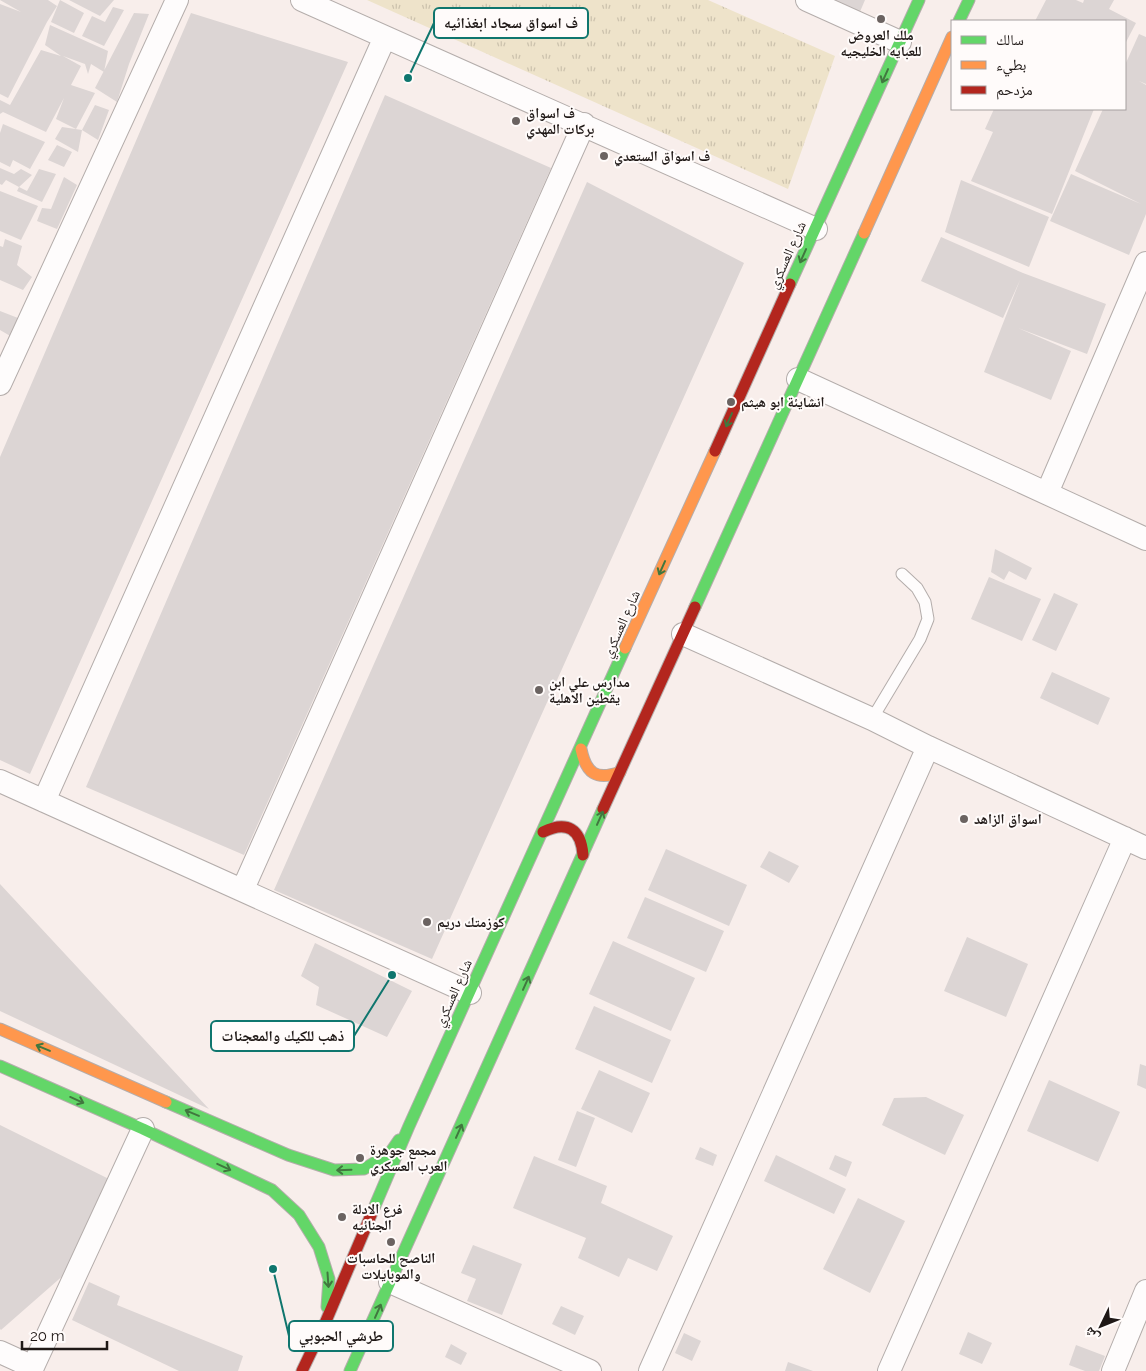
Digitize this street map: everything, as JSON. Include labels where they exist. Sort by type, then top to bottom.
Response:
[{"type":"main road","name":"شارع العسكري","points":[[302,1371],[326,1321],[409,1126],[919,0]]},
{"type":"main road","points":[[959,20],[969,0]]},
{"type":"main road","points":[[350,1371],[951,39]]},
{"type":"main road","points":[[581,749],[582,761],[589,770],[599,776],[610,776],[620,772]]},
{"type":"main road","points":[[543,832],[553,826],[564,826],[575,832],[582,842],[583,855]]},
{"type":"main road","points":[[0,1029],[288,1155],[334,1170],[364,1169],[390,1153],[409,1126]]},
{"type":"main road","points":[[0,1066],[277,1189],[300,1215],[319,1246],[329,1279],[326,1321]]},
{"type":"main road","points":[[288,1155],[292,1163],[292,1172]]},
{"type":"street","points":[[0,384],[178,0]]},
{"type":"street","points":[[302,0],[816,228]]},
{"type":"street","points":[[807,0],[900,42]]},
{"type":"street","points":[[44,800],[385,37]]},
{"type":"street","points":[[243,890],[584,124]]},
{"type":"street","points":[[1046,493],[1146,263]]},
{"type":"street","points":[[798,379],[1146,539]]},
{"type":"street","points":[[682,634],[872,719],[928,748],[1146,848]]},
{"type":"street","points":[[650,1371],[928,748]]},
{"type":"street","points":[[0,781],[470,993]]},
{"type":"street","points":[[889,1371],[1125,838]]},
{"type":"street","points":[[0,1352],[32,1369],[143,1130]]},
{"type":"street","points":[[390,1282],[590,1371]]},
{"type":"street","points":[[1113,1371],[1146,1291]]},
{"type":"lane","points":[[872,719],[920,639],[928,619],[925,602],[917,588],[902,574]]},
{"type":"green space","points":[[367,0],[708,0],[835,56],[788,189]]},
{"type":"building","points":[[0,0],[48,0],[57,6],[8,98],[0,94],[0,4],[21,12]]},
{"type":"building","points":[[60,0],[84,13],[74,33],[51,22]]},
{"type":"building","points":[[69,0],[114,0],[100,16]]},
{"type":"building","points":[[828,0],[865,0],[859,14]]},
{"type":"building","points":[[1046,0],[1076,0],[1083,3],[1084,0],[1114,0],[1109,9],[1136,23],[1126,42],[1126,20],[1036,20]]},
{"type":"building","points":[[113,7],[124,10],[104,46],[82,36],[92,16],[105,22]]},
{"type":"building","points":[[134,13],[149,14],[129,64],[117,102],[95,88]]},
{"type":"building","points":[[191,13],[348,62],[30,774],[0,760],[0,457]]},
{"type":"building","points":[[50,25],[108,51],[104,72],[91,64],[88,74],[85,64],[63,56],[81,66],[71,85],[95,93],[76,129],[56,119],[64,98],[46,132],[3,112],[0,114],[0,100],[10,105],[41,50],[61,56],[45,45]]},
{"type":"building","points":[[1139,34],[1146,37],[1146,84],[1139,81],[1146,85],[1146,214],[1129,255],[1050,221],[1071,174],[1141,204],[1075,171],[1103,110],[1126,110],[1126,63]]},
{"type":"building","points":[[385,95],[551,168],[244,855],[86,787]]},
{"type":"building","points":[[95,105],[109,110],[98,140],[82,130]]},
{"type":"building","points":[[994,110],[1094,110],[1052,214],[971,181],[993,132],[985,129]]},
{"type":"building","points":[[3,124],[45,142],[30,169],[13,160],[10,167],[0,162],[0,133]]},
{"type":"building","points":[[62,127],[82,130],[78,152],[55,139]]},
{"type":"building","points":[[57,145],[72,152],[64,167],[48,160]]},
{"type":"building","points":[[0,168],[14,174],[21,169],[32,175],[19,187],[6,180],[2,185],[0,184]]},
{"type":"building","points":[[39,169],[56,174],[42,202],[17,191],[19,187],[27,191]]},
{"type":"building","points":[[64,177],[77,185],[57,229],[37,221],[42,208],[51,209]]},
{"type":"building","points":[[961,180],[1049,217],[1029,267],[945,232]]},
{"type":"building","points":[[587,182],[744,263],[432,959],[274,890]]},
{"type":"building","points":[[0,191],[38,206],[21,240],[0,231]]},
{"type":"building","points":[[941,237],[1023,273],[1106,304],[1087,354],[1018,328],[1071,351],[1051,400],[984,372],[1020,280],[1003,318],[921,281]]},
{"type":"building","points":[[5,239],[22,246],[17,265],[32,277],[23,290],[0,280],[0,246],[3,247]]},
{"type":"building","points":[[0,311],[18,318],[12,337],[0,330]]},
{"type":"building","points":[[995,549],[1032,568],[1026,580],[1009,571],[1004,580],[991,572]]},
{"type":"building","points":[[989,577],[1041,599],[1022,641],[971,619]]},
{"type":"building","points":[[1054,593],[1078,604],[1056,651],[1032,640]]},
{"type":"building","points":[[1052,672],[1110,698],[1098,725],[1040,698]]},
{"type":"building","points":[[666,849],[747,885],[729,926],[648,890]]},
{"type":"building","points":[[769,851],[799,866],[789,883],[760,867]]},
{"type":"building","points":[[0,884],[209,1109],[0,1011]]},
{"type":"building","points":[[645,897],[724,931],[706,972],[627,938]]},
{"type":"building","points":[[967,937],[1028,964],[1006,1017],[944,991]]},
{"type":"building","points":[[613,941],[695,978],[671,1031],[589,994]]},
{"type":"building","points":[[315,943],[412,991],[387,1037],[316,1005],[319,987],[301,976]]},
{"type":"building","points":[[594,1006],[671,1040],[652,1083],[575,1049]]},
{"type":"building","points":[[1140,1064],[1146,1066],[1146,1089],[1137,1085]]},
{"type":"building","points":[[599,1070],[650,1093],[632,1133],[581,1109]]},
{"type":"building","points":[[1049,1080],[1120,1112],[1098,1162],[1027,1131]]},
{"type":"building","points":[[926,1097],[964,1115],[945,1155],[882,1125],[894,1098]]},
{"type":"building","points":[[577,1111],[595,1118],[576,1167],[558,1160]]},
{"type":"building","points":[[0,1125],[111,1180],[74,1266],[1,1330],[0,1329]]},
{"type":"building","points":[[700,1147],[717,1155],[713,1166],[695,1159]]},
{"type":"building","points":[[776,1155],[846,1189],[834,1214],[764,1181]]},
{"type":"building","points":[[835,1155],[852,1162],[846,1177],[829,1169]]},
{"type":"building","points":[[534,1156],[607,1186],[601,1203],[673,1236],[657,1271],[628,1258],[619,1277],[578,1258],[586,1238],[513,1208]]},
{"type":"building","points":[[858,1198],[905,1221],[870,1293],[823,1269]]},
{"type":"building","points":[[473,1245],[522,1264],[502,1315],[467,1301],[476,1279],[461,1273]]},
{"type":"building","points":[[89,1282],[120,1296],[117,1305],[243,1356],[238,1371],[179,1371],[72,1320]]},
{"type":"building","points":[[561,1306],[584,1316],[575,1335],[552,1324]]},
{"type":"building","points":[[968,1332],[992,1343],[982,1364],[959,1354]]},
{"type":"building","points":[[684,1333],[701,1341],[692,1361],[675,1353]]},
{"type":"building","points":[[451,1344],[467,1353],[461,1365],[445,1357]]},
{"type":"building","points":[[1076,1345],[1105,1356],[1099,1371],[1085,1371],[1069,1365]]},
{"type":"building","points":[[788,1362],[813,1371],[785,1371]]},
{"type":"traffic: fast","points":[[790,284],[919,0]]},
{"type":"traffic: fast","points":[[959,20],[969,0]]},
{"type":"traffic: fast","points":[[695,607],[864,233]]},
{"type":"traffic: fast","points":[[374,1208],[409,1126],[625,648]]},
{"type":"traffic: fast","points":[[350,1371],[603,809]]},
{"type":"traffic: fast","points":[[0,1066],[143,1129],[272,1190],[299,1215],[319,1247],[329,1279],[327,1307]]},
{"type":"traffic: fast","points":[[166,1102],[288,1155],[334,1170],[364,1169],[390,1153],[399,1140]]},
{"type":"traffic: slow","points":[[864,233],[951,39]]},
{"type":"traffic: slow","points":[[625,648],[715,451]]},
{"type":"traffic: slow","points":[[581,749],[586,764],[593,773],[604,776],[620,772]]},
{"type":"traffic: slow","points":[[0,1029],[166,1102]]},
{"type":"traffic: jam","points":[[715,451],[790,284]]},
{"type":"traffic: jam","points":[[603,809],[695,607]]},
{"type":"traffic: jam","points":[[543,832],[559,827],[571,829],[579,839],[583,855]]},
{"type":"traffic: jam","points":[[302,1371],[326,1321],[374,1208]]},
{"type":"place","name":"ملك العروض للعبايه الخليجيه","points":[[881,19]]},
{"type":"place","name":"ف اسواق سجاد ابغذائيه","points":[[408,78]]},
{"type":"place","name":"ف اسواق بركات المهدي","points":[[516,121]]},
{"type":"place","name":"ف اسواق الستعدي","points":[[604,156]]},
{"type":"place","name":"انشايئة ابو هيثم","points":[[731,402]]},
{"type":"place","name":"مدارس علي ابن يقطين الاهلية","points":[[539,690]]},
{"type":"place","name":"اسواق الزاهد","points":[[964,819]]},
{"type":"place","name":"كوزمتك دريم","points":[[427,922]]},
{"type":"place","name":"ذهب للكيك والمعجنات","points":[[392,975]]},
{"type":"place","name":"مجمع جوهرة العرب العسكري","points":[[360,1158]]},
{"type":"place","name":"فرع الادلة الجنائيه","points":[[342,1217]]},
{"type":"place","name":"الناصح للحاسبات والموبايلات","points":[[391,1242]]},
{"type":"place","name":"طرشي الحبوبي","points":[[273,1269]]}]
